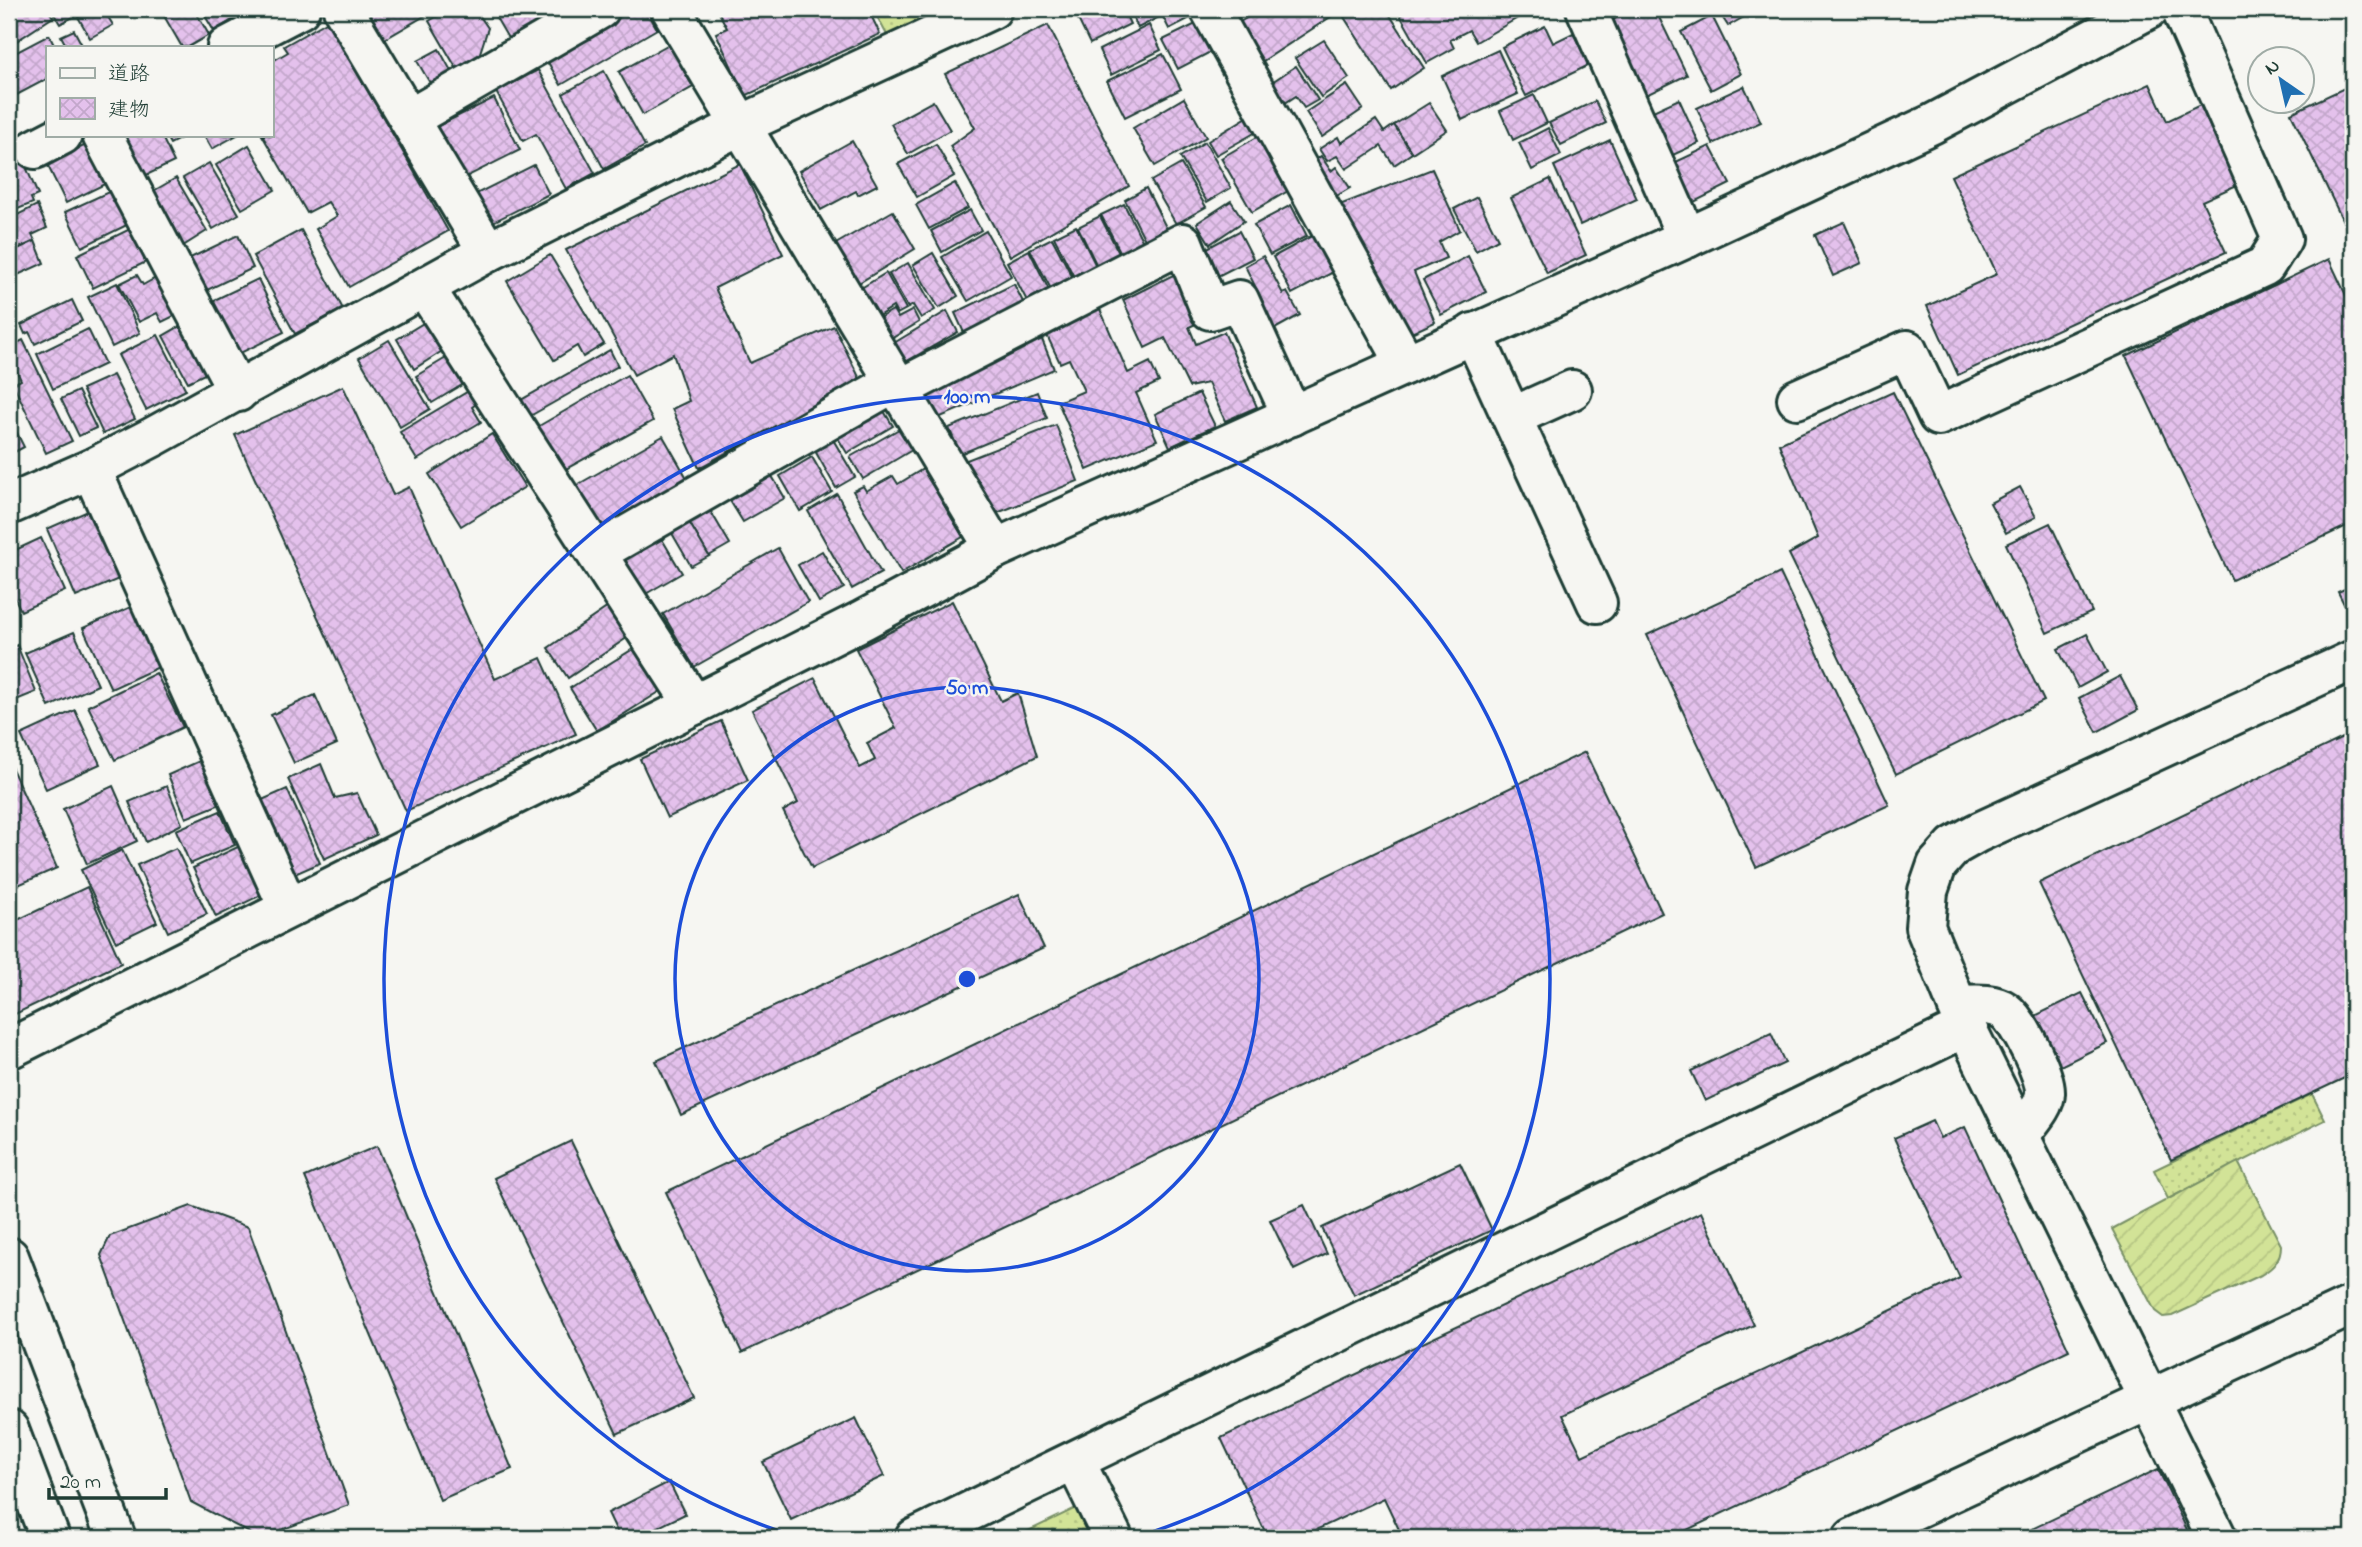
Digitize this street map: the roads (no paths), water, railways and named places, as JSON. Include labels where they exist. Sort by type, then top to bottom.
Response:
[{"type":"street","points":[[229,46],[300,9]]},
{"type":"street","points":[[343,9],[488,252]]},
{"type":"street","points":[[409,119],[600,9]]},
{"type":"street","points":[[671,9],[995,549]]},
{"type":"street","points":[[9,505],[91,469],[239,392],[488,252],[741,125],[992,9]]},
{"type":"street","points":[[1210,9],[1406,364]]},
{"type":"street","points":[[1586,9],[1687,238]]},
{"type":"street","points":[[9,1049],[863,620],[995,549],[1687,238],[1932,124],[2150,9]]},
{"type":"street","points":[[1797,399],[1907,350],[1938,416],[2265,266],[2283,239],[2181,9]]},
{"type":"street","points":[[103,136],[239,392]]},
{"type":"street","points":[[598,552],[897,385],[1183,243],[1210,310],[1239,300],[1292,416]]},
{"type":"street","points":[[425,288],[598,552],[694,705]]},
{"type":"street","points":[[1473,333],[1597,603]]},
{"type":"street","points":[[1512,417],[1572,390]]},
{"type":"street","points":[[91,469],[288,907]]},
{"type":"street","points":[[1962,1016],[1925,927],[1928,891],[1937,865],[1954,846],[1995,824],[2353,660]]},
{"type":"street","points":[[936,1534],[1075,1461],[1962,1016],[1992,1006],[2004,1010],[2015,1021],[2042,1075],[2046,1094],[2021,1134],[2217,1538]]},
{"type":"street","points":[[9,1257],[17,1298],[116,1538]]},
{"type":"street","points":[[1853,1538],[2353,1305]]},
{"type":"street","points":[[9,1430],[50,1538]]},
{"type":"street","points":[[1075,1461],[1113,1538]]}]
